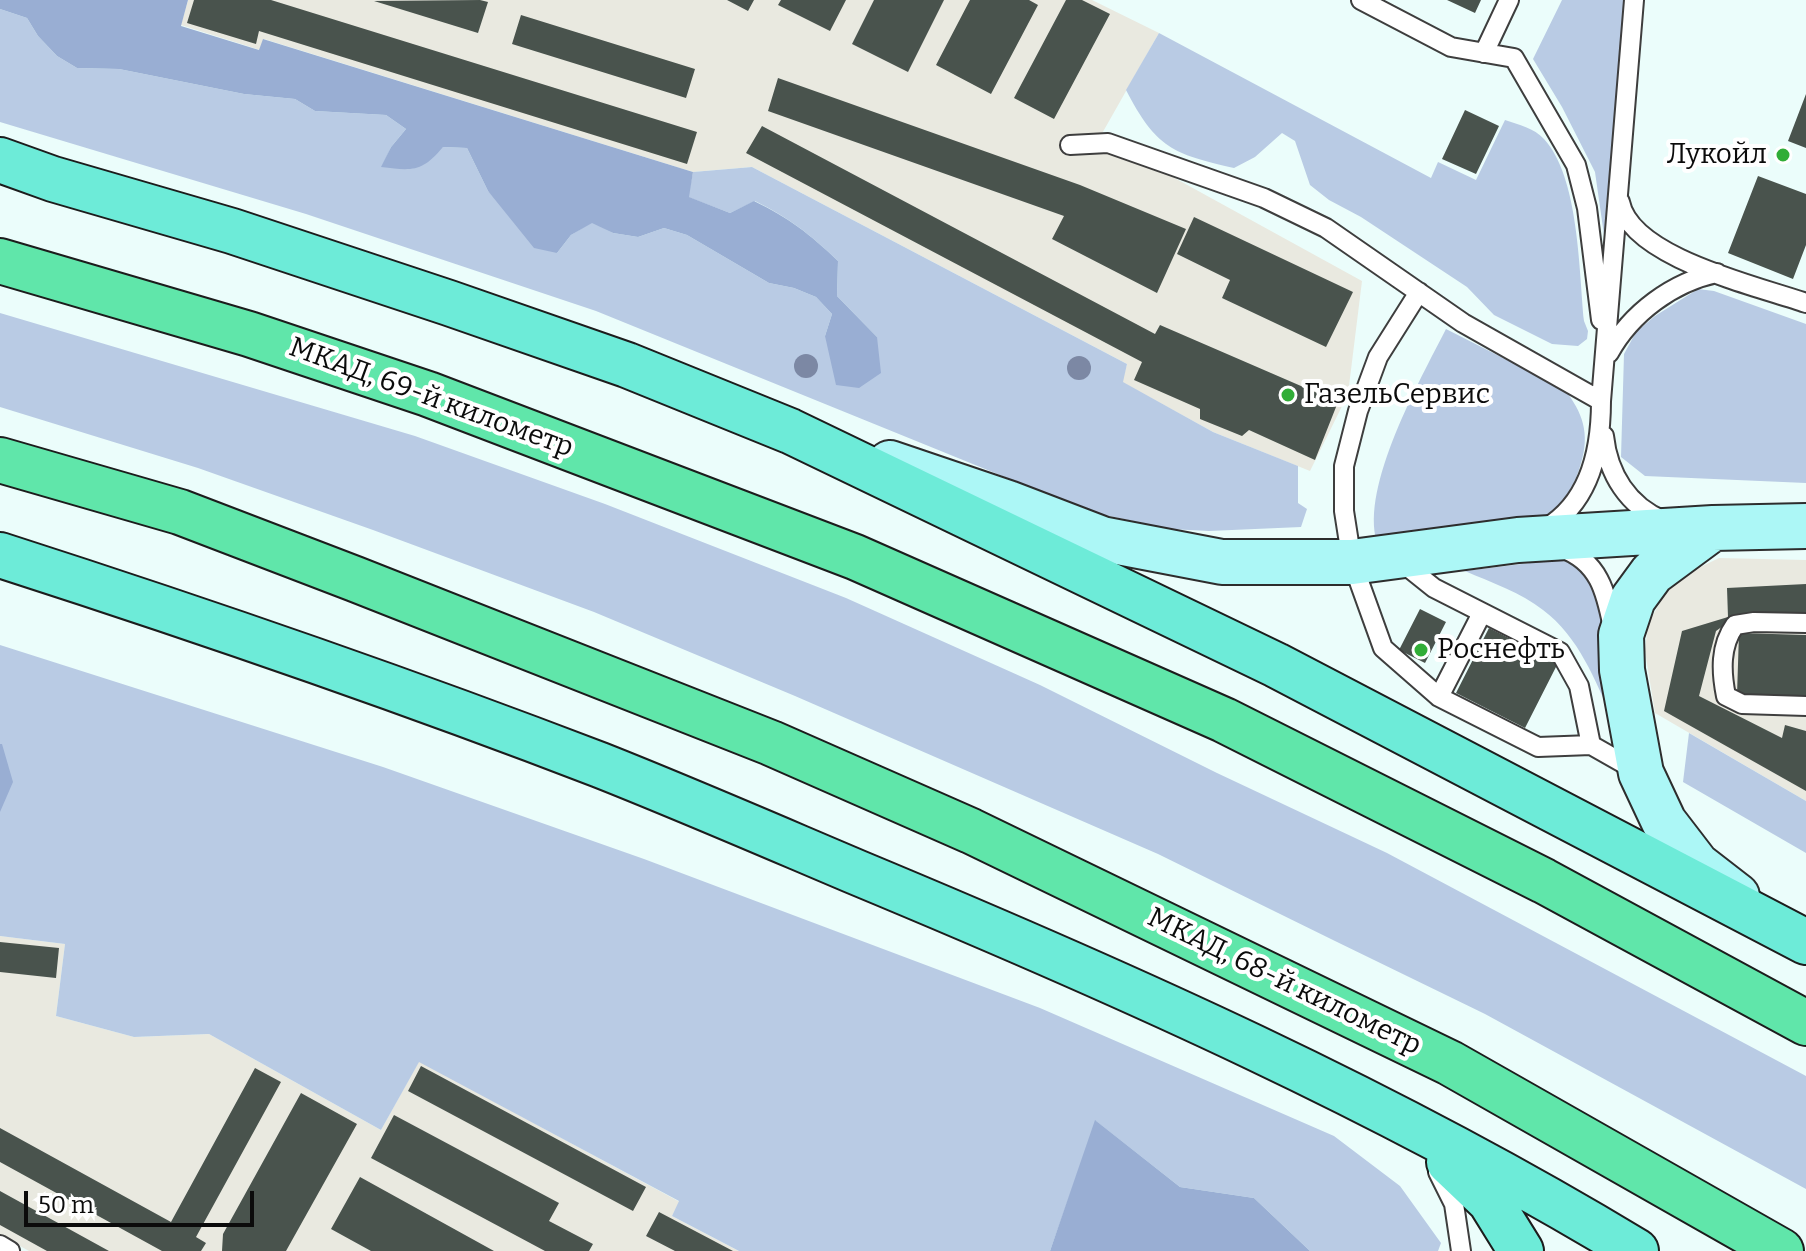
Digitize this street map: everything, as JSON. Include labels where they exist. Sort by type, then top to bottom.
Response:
[{"type":"highway","name":"МКАД, 69-й километр","points":[[0,261],[249,334],[428,394],[855,557],[1224,720],[1544,881],[1806,1023]]},
{"type":"highway","name":"МКАД, 68-й километр","points":[[0,460],[180,512],[771,743],[971,831],[1450,1063],[1781,1251]]},
{"type":"main road","points":[[0,160],[53,179],[232,231],[464,308],[627,365],[790,431],[1276,665],[1788,932]]},
{"type":"main road","points":[[0,168],[53,179]]},
{"type":"main road","points":[[790,431],[1008,503],[1102,539],[1222,562],[1352,562],[1518,540],[1713,528],[1806,526]]},
{"type":"main road","points":[[1713,528],[1652,573],[1633,599],[1621,635],[1622,670],[1641,773],[1664,822],[1697,865],[1788,932]]},
{"type":"main road","points":[[0,555],[289,651],[601,766],[1051,953],[1268,1053],[1550,1200],[1636,1251]]},
{"type":"main road","points":[[1383,1112],[1447,1160],[1490,1201],[1521,1251]]},
{"type":"lane","points":[[1361,0],[1451,47],[1514,58],[1576,165],[1587,208],[1606,359]]},
{"type":"lane","points":[[1484,53],[1509,0]]},
{"type":"lane","points":[[1518,540],[1558,521],[1583,488],[1596,459],[1634,0]]},
{"type":"lane","points":[[1070,145],[1108,143],[1264,198],[1326,228],[1463,323],[1601,401]]},
{"type":"lane","points":[[1619,191],[1625,218],[1667,253],[1805,301]]},
{"type":"lane","points":[[1606,359],[1625,327],[1650,306],[1689,281],[1718,273]]},
{"type":"lane","points":[[1419,292],[1378,357],[1358,411],[1344,466],[1344,511],[1352,562],[1383,648],[1439,697],[1538,747],[1591,745],[1641,773]]},
{"type":"lane","points":[[1601,401],[1604,441],[1610,463],[1620,486],[1632,501],[1662,521],[1713,528]]},
{"type":"lane","points":[[1518,540],[1564,549],[1590,565],[1602,581],[1622,670]]},
{"type":"lane","points":[[1397,558],[1434,588],[1560,652],[1579,686],[1591,745]]},
{"type":"lane","points":[[1439,697],[1482,613]]},
{"type":"lane","points":[[1806,623],[1754,622],[1735,625],[1726,637],[1722,676],[1726,696],[1742,704],[1806,706]]},
{"type":"lane","points":[[1422,1141],[1454,1204],[1461,1251]]},
{"type":"lane","points":[[0,1245],[10,1251]]},
{"type":"shaded area","points":[[0,0],[188,0],[181,26],[259,50],[263,39],[693,172],[689,197],[730,213],[754,201],[799,227],[838,261],[837,296],[877,337],[881,373],[859,388],[836,385],[825,336],[832,314],[816,297],[769,283],[687,235],[664,228],[638,237],[613,233],[592,223],[571,235],[557,253],[534,248],[488,191],[467,148],[443,147],[429,161],[416,168],[381,167],[391,147],[406,129],[386,115],[315,111],[295,99],[244,94],[119,69],[77,68],[57,56],[38,36],[27,18],[0,9]]},
{"type":"shaded area","points":[[188,0],[1092,0],[1159,33],[1100,137],[1362,281],[1348,394],[1310,471],[1213,432],[1122,382],[1127,364],[752,167],[693,172],[264,39],[260,50],[181,25]]},
{"type":"shaded area","points":[[1562,0],[1626,0],[1604,235],[1595,172],[1533,59]]},
{"type":"shaded area","points":[[0,9],[27,18],[38,36],[57,56],[77,68],[119,69],[244,94],[295,99],[315,111],[386,115],[406,129],[391,147],[382,167],[443,147],[467,148],[488,191],[557,253],[571,235],[592,222],[613,233],[638,237],[664,228],[687,235],[769,283],[816,297],[832,314],[825,336],[877,337],[837,296],[838,261],[799,227],[755,201],[730,213],[688,197],[693,172],[752,167],[1127,364],[1123,382],[1213,432],[1298,466],[1298,503],[1307,509],[1301,527],[1209,531],[1170,529],[1091,512],[596,311],[306,214],[0,122]]},
{"type":"shaded area","points":[[1159,33],[1431,178],[1438,162],[1476,180],[1505,120],[1536,132],[1556,156],[1571,200],[1587,339],[1578,346],[1552,344],[1494,315],[1467,287],[1310,185],[1295,141],[1282,133],[1255,157],[1234,168],[1196,158],[1168,146],[1147,125],[1126,90]]},
{"type":"shaded area","points":[[1698,289],[1714,291],[1806,324],[1806,483],[1645,476],[1621,457],[1624,354],[1636,332]]},
{"type":"shaded area","points":[[0,313],[415,436],[605,504],[846,598],[1040,685],[1387,853],[1806,1076],[1806,1189],[1485,1014],[1158,854],[795,696],[594,612],[373,530],[198,468],[0,407]]},
{"type":"shaded area","points":[[1446,329],[1564,389],[1576,406],[1585,433],[1579,470],[1560,504],[1534,521],[1491,531],[1377,542],[1374,519],[1385,464],[1408,404]]},
{"type":"shaded area","points":[[1719,558],[1806,560],[1806,801],[1655,713],[1645,651],[1648,624],[1672,581]]},
{"type":"shaded area","points":[[1554,560],[1577,565],[1595,594],[1605,638],[1613,720],[1585,660],[1556,621],[1525,598],[1465,571]]},
{"type":"shaded area","points":[[0,645],[383,767],[644,859],[1040,1008],[1334,1136],[1400,1186],[1441,1243],[1438,1251],[1310,1251],[1254,1198],[1180,1187],[1096,1121],[1050,1251],[739,1251],[672,1216],[679,1201],[419,1062],[381,1130],[209,1034],[134,1037],[56,1016],[65,944],[0,936]]},
{"type":"shaded area","points":[[1689,733],[1806,801],[1806,853],[1683,782]]},
{"type":"shaded area","points":[[0,744],[13,782],[0,812]]},
{"type":"shaded area","points":[[0,936],[65,944],[56,1016],[134,1037],[209,1034],[381,1130],[419,1061],[680,1202],[672,1216],[739,1251],[29,1251],[0,1235]]},
{"type":"shaded area","points":[[1095,1120],[1180,1187],[1254,1198],[1310,1251],[1050,1251]]},
{"type":"building","points":[[194,0],[271,0],[697,132],[687,164],[259,31],[256,44],[187,23]]},
{"type":"building","points":[[727,0],[754,0],[748,11]]},
{"type":"building","points":[[781,0],[846,0],[830,31],[778,5]]},
{"type":"building","points":[[874,0],[944,0],[908,72],[852,44]]},
{"type":"building","points":[[970,0],[1029,0],[1038,5],[991,94],[936,65]]},
{"type":"building","points":[[1066,0],[1082,0],[1110,14],[1054,119],[1014,98]]},
{"type":"building","points":[[1447,0],[1481,0],[1475,13]]},
{"type":"building","points":[[374,1],[488,2],[478,33]]},
{"type":"building","points":[[521,15],[695,69],[686,98],[512,44]]},
{"type":"building","points":[[778,78],[1080,185],[1186,229],[1157,293],[1052,239],[1064,216],[768,111]]},
{"type":"building","points":[[1806,94],[1806,148],[1788,141]]},
{"type":"building","points":[[1465,110],[1499,126],[1476,174],[1442,159]]},
{"type":"building","points":[[762,126],[1155,334],[1160,325],[1338,402],[1315,460],[1249,430],[1242,436],[1200,419],[1200,409],[1134,380],[1142,362],[746,153]]},
{"type":"building","points":[[1758,176],[1806,194],[1806,245],[1793,279],[1728,253]]},
{"type":"building","points":[[1194,217],[1353,292],[1326,347],[1222,298],[1230,280],[1177,254]]},
{"type":"building","points":[[1806,584],[1806,614],[1740,614],[1716,631],[1699,696],[1782,738],[1785,725],[1806,731],[1806,791],[1664,711],[1682,631],[1728,617],[1727,588]]},
{"type":"building","points":[[1420,609],[1446,622],[1425,663],[1399,650]]},
{"type":"building","points":[[1489,628],[1558,663],[1525,728],[1456,693]]},
{"type":"building","points":[[1739,633],[1806,635],[1806,696],[1737,695]]},
{"type":"building","points":[[0,942],[59,948],[56,978],[0,972]]},
{"type":"building","points":[[421,1066],[646,1187],[633,1211],[408,1091]]},
{"type":"building","points":[[255,1068],[281,1082],[196,1237],[206,1243],[201,1251],[162,1251],[0,1162],[0,1128],[171,1222]]},
{"type":"building","points":[[301,1093],[357,1124],[286,1251],[222,1251],[223,1234]]},
{"type":"building","points":[[394,1115],[559,1203],[549,1221],[593,1244],[589,1251],[545,1251],[371,1158]]},
{"type":"building","points":[[360,1177],[494,1251],[371,1251],[331,1229]]},
{"type":"building","points":[[0,1191],[109,1251],[47,1251],[0,1225]]},
{"type":"building","points":[[659,1212],[733,1251],[675,1251],[646,1236]]},
{"type":"place","name":"Лукойл","points":[[1783,155]]},
{"type":"place","name":"ГазельСервис","points":[[1288,395]]},
{"type":"place","name":"Роснефть","points":[[1421,650]]}]
